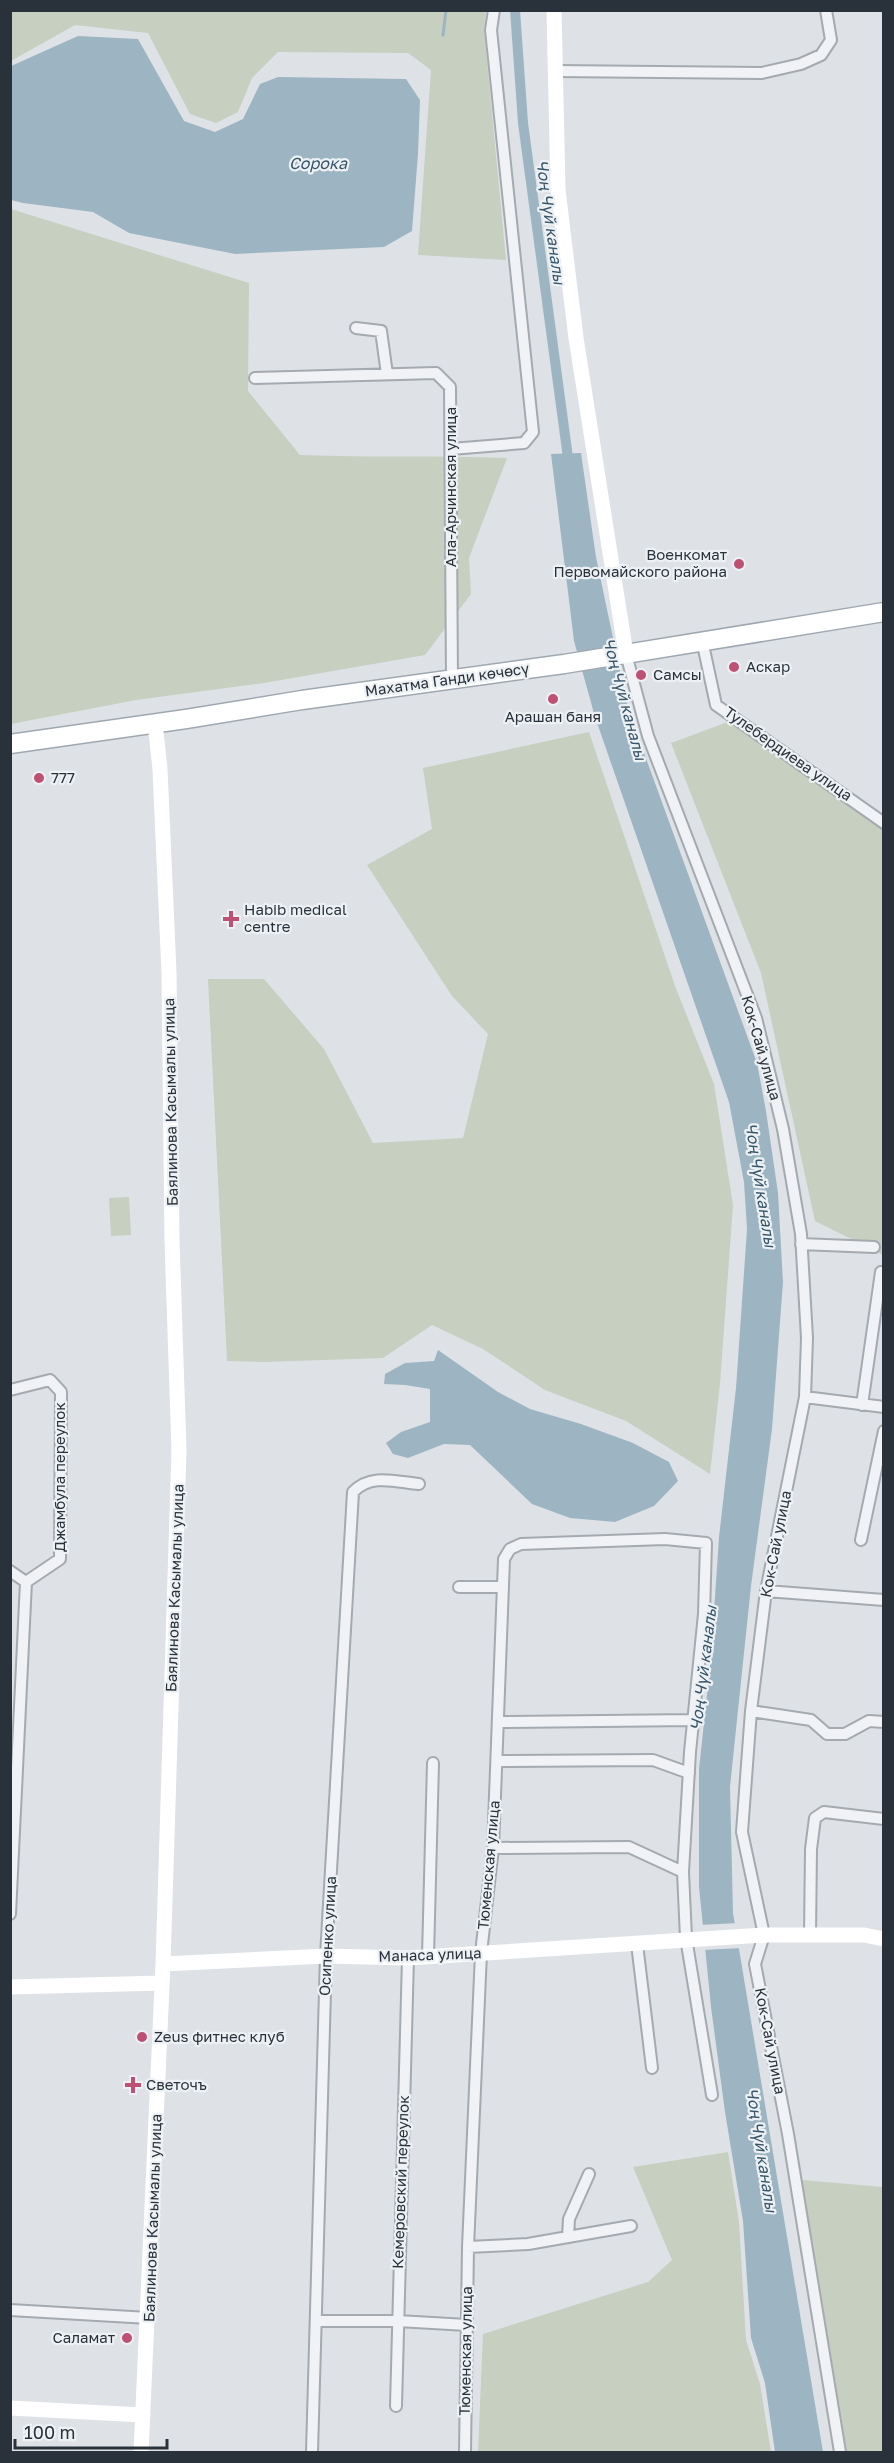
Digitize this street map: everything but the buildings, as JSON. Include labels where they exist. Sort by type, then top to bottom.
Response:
[{"type":"main road","points":[[554,10],[558,190],[576,338],[626,654]]},
{"type":"main road","name":"Махатма Ганди көчөсү","points":[[10,744],[302,699],[564,664],[884,612]]},
{"type":"main road","name":"Баялинова Касымалы улица","points":[[141,2452],[149,2318],[163,1964],[179,1450],[172,1241],[170,973],[160,769],[155,723]]},
{"type":"main road","points":[[764,1935],[864,1935],[884,1939]]},
{"type":"main road","name":"Манаса улица","points":[[163,1964],[326,1956],[408,1958],[764,1935]]},
{"type":"main road","points":[[10,1987],[162,1983]]},
{"type":"main road","points":[[10,2408],[143,2415]]},
{"type":"street","points":[[451,449],[524,444],[533,432],[491,30],[494,10]]},
{"type":"street","points":[[555,71],[762,73],[801,64],[821,55],[831,40],[826,10]]},
{"type":"street","points":[[356,328],[381,331],[387,374]]},
{"type":"street","name":"Ала-Арчинская улица","points":[[255,378],[436,373],[450,387],[452,680]]},
{"type":"street","name":"Тулебердиева улица","points":[[702,640],[716,705],[884,823]]},
{"type":"street","name":"Кок-Сай улица","points":[[626,654],[648,736],[756,1018],[783,1129],[801,1244],[807,1338],[805,1397],[766,1591],[751,1711],[742,1832],[764,1935],[755,1964],[788,2134],[840,2452]]},
{"type":"street","points":[[801,1244],[874,1246]]},
{"type":"street","points":[[862,1404],[880,1272]]},
{"type":"street","name":"Джамбула переулок","points":[[10,1390],[50,1380],[61,1392],[60,1558],[26,1582]]},
{"type":"street","points":[[805,1397],[884,1407]]},
{"type":"street","points":[[861,1540],[884,1431]]},
{"type":"street","name":"Осипенко улица","points":[[312,2452],[326,1956],[352,1491],[361,1483],[372,1479],[419,1484]]},
{"type":"street","name":"Тюменская улица","points":[[465,2452],[468,2247],[482,1953],[493,1848],[504,1559],[510,1549],[521,1544],[665,1539],[706,1542],[704,1614],[694,1720]]},
{"type":"street","points":[[10,1571],[26,1582],[10,1914]]},
{"type":"street","points":[[459,1587],[503,1587]]},
{"type":"street","points":[[766,1591],[884,1600]]},
{"type":"street","points":[[751,1711],[811,1720],[827,1734],[845,1734],[869,1721],[884,1722]]},
{"type":"street","points":[[498,1722],[694,1720],[683,1872],[712,2095]]},
{"type":"street","points":[[497,1761],[653,1760],[689,1773]]},
{"type":"street","points":[[428,1956],[433,1763]]},
{"type":"street","points":[[810,1935],[811,1849],[815,1818],[824,1812],[884,1819]]},
{"type":"street","points":[[493,1848],[629,1847],[683,1872]]},
{"type":"street","points":[[637,1944],[652,2068]]},
{"type":"street","name":"Кемеровский переулок","points":[[396,2406],[408,1958]]},
{"type":"street","points":[[568,2237],[570,2219],[589,2174]]},
{"type":"street","points":[[468,2247],[528,2244],[631,2226]]},
{"type":"street","points":[[10,2310],[149,2318]]},
{"type":"street","points":[[317,2321],[398,2321],[467,2325]]},
{"type":"green space","points":[[11,10],[486,11],[484,30],[506,260],[418,255],[431,70],[408,53],[278,52],[252,78],[238,112],[216,123],[190,114],[148,33],[75,25],[11,61]]},
{"type":"green space","points":[[11,209],[249,283],[248,391],[300,455],[507,458],[469,558],[471,594],[425,655],[264,683],[136,700],[11,724]]},
{"type":"green space","points":[[733,720],[850,801],[883,828],[883,1255],[815,1221],[761,973],[671,743]]},
{"type":"green space","points":[[589,732],[675,986],[714,1084],[733,1205],[720,1384],[710,1474],[626,1421],[545,1390],[483,1349],[432,1325],[383,1358],[227,1361],[208,979],[264,979],[324,1049],[373,1143],[463,1138],[488,1034],[452,996],[367,865],[432,829],[423,768]]},
{"type":"green space","points":[[129,1197],[131,1235],[111,1236],[109,1198]]},
{"type":"green space","points":[[728,2152],[739,2222],[746,2340],[760,2384],[771,2452],[478,2452],[483,2334],[648,2282],[672,2260],[633,2167]]},
{"type":"green space","points":[[802,2180],[883,2187],[883,2452],[847,2452]]},
{"type":"water","name":"Сорока","points":[[78,36],[138,39],[184,121],[215,132],[243,119],[260,84],[278,77],[406,79],[420,100],[412,231],[384,247],[235,254],[129,233],[93,212],[11,200],[11,66]]},
{"type":"water","points":[[581,453],[596,557],[628,709],[757,1063],[778,1193],[783,1282],[772,1429],[751,1586],[730,1787],[733,1913],[823,2452],[775,2452],[765,2383],[751,2338],[743,2221],[711,2007],[699,1887],[699,1769],[711,1657],[719,1537],[736,1388],[747,1229],[744,1182],[729,1102],[595,717],[574,641],[551,454]]},
{"type":"water","points":[[438,1350],[498,1392],[530,1409],[633,1443],[669,1462],[678,1481],[654,1506],[615,1522],[570,1518],[532,1504],[470,1445],[444,1444],[408,1458],[393,1454],[386,1443],[401,1432],[430,1422],[430,1389],[384,1384],[385,1374],[405,1363],[434,1361]]},
{"type":"pier","points":[[738,1923],[742,1948],[702,1950],[700,1925]]},
{"type":"waterway","points":[[443,35],[446,10]]},
{"type":"waterway","name":"Чоң Чүй каналы","points":[[515,10],[523,123],[569,465]]},
{"type":"place","name":"Военкомат Первомайского района","points":[[739,564]]},
{"type":"place","name":"Аскар","points":[[734,667]]},
{"type":"place","name":"Самсы","points":[[641,675]]},
{"type":"place","name":"Арашан баня","points":[[553,699]]},
{"type":"place","name":"777","points":[[39,778]]},
{"type":"place","name":"Habib medical centre","points":[[231,919]]},
{"type":"place","name":"Zeus фитнес клуб","points":[[142,2037]]},
{"type":"place","name":"Светочъ","points":[[133,2085]]},
{"type":"place","name":"Саламат","points":[[127,2338]]}]
